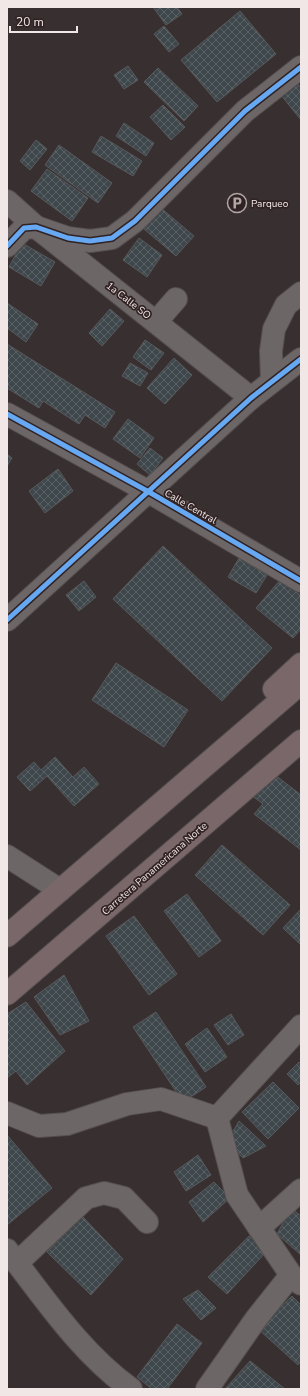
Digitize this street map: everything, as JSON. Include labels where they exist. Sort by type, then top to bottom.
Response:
[{"type":"highway","points":[[184,784],[242,717],[301,664]]},
{"type":"highway","points":[[7,936],[301,683]]},
{"type":"highway","name":"Carretera Panamericana Norte","points":[[7,994],[298,743]]},
{"type":"street","points":[[7,246],[24,228],[36,227],[68,238],[90,241],[112,238],[135,222],[245,111],[301,67]]},
{"type":"street","name":"1a Calle SO","points":[[7,201],[36,227],[251,398]]},
{"type":"street","points":[[272,381],[271,351],[274,329],[286,305],[301,293]]},
{"type":"street","points":[[156,322],[176,299]]},
{"type":"street","points":[[7,620],[251,398],[301,359]]},
{"type":"street","name":"Calle Central","points":[[7,414],[148,492],[301,582]]},
{"type":"street","points":[[7,856],[60,890]]},
{"type":"street","points":[[217,1118],[301,1026]]},
{"type":"street","points":[[7,1113],[39,1126],[67,1124],[128,1104],[161,1099],[217,1118]]},
{"type":"street","points":[[207,1389],[256,1320],[296,1279],[237,1195],[217,1118]]},
{"type":"street","points":[[259,1228],[301,1190]]},
{"type":"street","points":[[131,1389],[113,1376],[71,1333],[12,1256],[86,1198],[104,1193],[124,1198],[147,1222]]},
{"type":"building","points":[[153,7],[177,7],[182,14],[166,25]]},
{"type":"building","points":[[240,11],[276,54],[217,102],[181,60]]},
{"type":"building","points":[[164,26],[179,44],[169,52],[154,34]]},
{"type":"building","points":[[128,66],[138,80],[124,89],[114,75]]},
{"type":"building","points":[[158,68],[198,106],[184,121],[144,82]]},
{"type":"building","points":[[293,78],[301,88],[301,120],[277,90]]},
{"type":"building","points":[[163,105],[185,127],[171,140],[150,117]]},
{"type":"building","points":[[124,123],[154,143],[146,156],[116,136]]},
{"type":"building","points":[[101,136],[142,161],[133,176],[92,152]]},
{"type":"building","points":[[36,140],[47,149],[30,170],[20,161]]},
{"type":"building","points":[[59,145],[112,183],[98,203],[45,165]]},
{"type":"building","points":[[47,169],[88,198],[72,221],[31,191]]},
{"type":"building","points":[[161,208],[194,236],[176,256],[144,229]]},
{"type":"building","points":[[139,238],[162,255],[147,277],[123,260]]},
{"type":"building","points":[[22,243],[55,262],[41,286],[9,267]]},
{"type":"building","points":[[7,303],[38,324],[26,342],[7,328]]},
{"type":"building","points":[[110,309],[124,321],[102,346],[89,333]]},
{"type":"building","points":[[145,340],[164,353],[151,370],[133,357]]},
{"type":"building","points":[[7,344],[115,412],[105,428],[85,415],[79,424],[43,401],[39,408],[7,388]]},
{"type":"building","points":[[174,358],[192,375],[165,404],[147,388]]},
{"type":"building","points":[[130,363],[148,373],[140,386],[122,376]]},
{"type":"building","points":[[128,419],[154,438],[140,458],[113,439]]},
{"type":"building","points":[[150,448],[163,458],[150,475],[137,464]]},
{"type":"building","points":[[7,454],[12,458],[7,466]]},
{"type":"building","points":[[58,469],[73,491],[45,513],[29,491]]},
{"type":"building","points":[[163,546],[272,648],[222,701],[113,599]]},
{"type":"building","points":[[239,558],[267,575],[256,593],[228,577]]},
{"type":"building","points":[[281,579],[301,596],[301,629],[293,638],[256,608]]},
{"type":"building","points":[[84,581],[96,597],[79,611],[66,595]]},
{"type":"building","points":[[116,663],[188,710],[164,747],[92,700]]},
{"type":"building","points":[[55,757],[73,777],[84,767],[99,784],[74,806],[47,776],[30,791],[17,777],[34,762],[41,770]]},
{"type":"building","points":[[270,771],[301,795],[301,850],[254,814],[263,804],[251,795]]},
{"type":"building","points":[[222,845],[290,905],[263,935],[195,875]]},
{"type":"building","points":[[187,894],[221,941],[199,957],[164,911]]},
{"type":"building","points":[[301,909],[301,945],[283,928]]},
{"type":"building","points":[[134,916],[177,974],[149,995],[106,936]]},
{"type":"building","points":[[64,975],[89,1021],[60,1035],[34,997]]},
{"type":"building","points":[[26,1002],[65,1051],[27,1085],[16,1071],[7,1078],[7,1014]]},
{"type":"building","points":[[156,1012],[206,1087],[183,1102],[133,1027]]},
{"type":"building","points":[[231,1014],[244,1035],[228,1045],[214,1025]]},
{"type":"building","points":[[207,1028],[227,1057],[205,1072],[185,1044]]},
{"type":"building","points":[[299,1062],[301,1064],[301,1082],[298,1085],[287,1074]]},
{"type":"building","points":[[273,1082],[299,1108],[268,1139],[242,1112]]},
{"type":"building","points":[[239,1121],[266,1146],[243,1158],[227,1142]]},
{"type":"building","points":[[7,1135],[52,1188],[7,1225]]},
{"type":"building","points":[[198,1155],[211,1175],[186,1191],[174,1172]]},
{"type":"building","points":[[214,1182],[230,1198],[203,1222],[189,1202]]},
{"type":"building","points":[[291,1208],[301,1216],[301,1255],[277,1234]]},
{"type":"building","points":[[82,1216],[123,1259],[91,1295],[47,1252]]},
{"type":"building","points":[[249,1236],[267,1251],[227,1294],[208,1277]]},
{"type":"building","points":[[198,1290],[216,1308],[201,1320],[183,1299]]},
{"type":"building","points":[[292,1296],[301,1305],[301,1361],[298,1365],[258,1329]]},
{"type":"building","points":[[177,1324],[202,1343],[167,1389],[152,1389],[137,1377]]},
{"type":"building","points":[[250,1361],[285,1389],[225,1389]]},
{"type":"cycle path","points":[[7,246],[24,228],[36,227],[68,238],[90,241],[112,238],[135,221],[245,111],[301,67]]},
{"type":"cycle path","points":[[7,620],[251,398],[301,359]]},
{"type":"cycle path","points":[[7,414],[149,492],[301,581]]},
{"type":"place","name":"Parqueo","points":[[237,203]]}]
